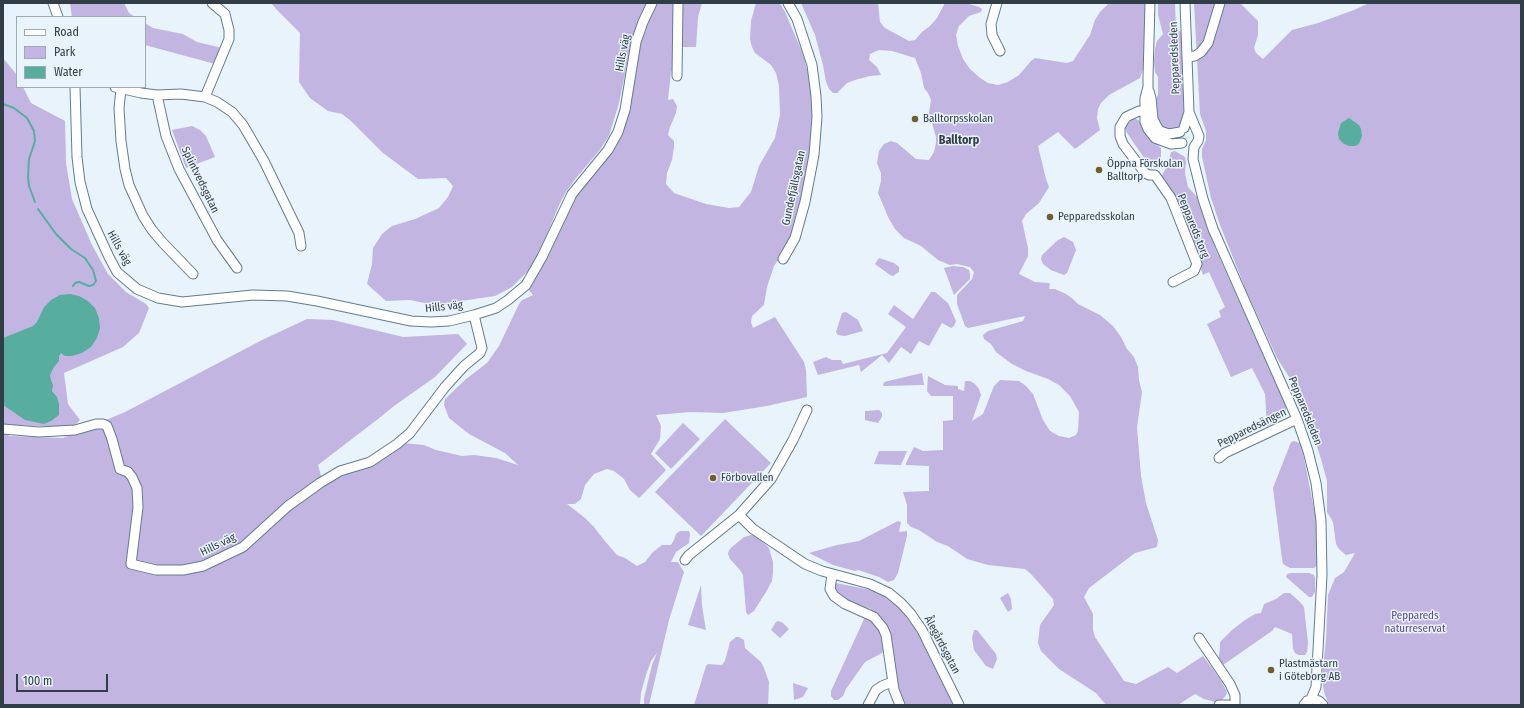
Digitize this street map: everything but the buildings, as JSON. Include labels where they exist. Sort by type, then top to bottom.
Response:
[{"type":"street","points":[[53,3],[58,16]]},
{"type":"street","points":[[205,97],[229,39],[229,30],[225,14],[212,3]]},
{"type":"street","name":"Hills väg","points":[[75,88],[77,157],[80,182],[87,209],[109,257],[118,272],[137,289],[158,298],[182,302],[253,295],[287,296],[411,321],[448,321],[496,308],[526,285],[545,251],[562,212],[572,194],[597,165],[614,140],[626,110],[632,58],[636,42],[652,3]]},
{"type":"street","points":[[677,76],[678,3]]},
{"type":"street","name":"Gundefjällsgatan","points":[[783,260],[795,238],[805,202],[814,155],[817,117],[812,65],[797,19],[788,3]]},
{"type":"street","points":[[997,3],[991,24],[992,36],[1000,51]]},
{"type":"street","points":[[1148,112],[1145,122],[1155,138],[1171,144],[1183,144],[1190,147],[1195,144],[1198,139],[1197,131],[1192,128],[1168,134],[1160,131],[1148,112],[1145,98],[1148,87],[1150,3]]},
{"type":"street","name":"Pepparedsleden","points":[[1185,3],[1189,112],[1197,131]]},
{"type":"street","points":[[1187,57],[1193,57],[1198,54],[1208,43],[1220,3]]},
{"type":"street","points":[[193,274],[162,243],[152,230],[143,216],[129,185],[121,141],[118,88],[157,95],[181,94],[205,97],[217,102],[232,112],[244,125],[252,138],[296,226],[299,233],[301,246]]},
{"type":"street","name":"Splintvedsgatan","points":[[157,95],[166,136],[179,169],[217,240],[237,268]]},
{"type":"street","name":"Peppareds torg","points":[[1148,112],[1134,113],[1126,117],[1120,127],[1120,136],[1123,144],[1145,173],[1155,175],[1171,198],[1197,264],[1194,271],[1173,282]]},
{"type":"street","name":"Pepparedsleden","points":[[1182,130],[1189,112]]},
{"type":"street","points":[[1182,130],[1179,138],[1183,144]]},
{"type":"street","name":"Pepparedsleden","points":[[1183,144],[1193,159],[1203,199],[1213,229],[1297,420],[1312,465],[1321,521],[1322,574],[1316,687],[1322,703]]},
{"type":"street","name":"Pepparedsleden","points":[[1193,159],[1195,144]]},
{"type":"street","name":"Hills väg","points":[[3,429],[39,432],[75,430],[96,424],[104,425],[109,430],[120,469],[128,472],[132,477],[136,488],[138,507],[131,564],[156,570],[182,570],[203,566],[242,547],[288,506],[320,483],[340,471],[370,462],[397,444],[410,433],[445,387],[464,366],[482,351],[474,315]]},
{"type":"street","points":[[685,560],[739,515],[774,474],[793,440],[807,410]]},
{"type":"street","name":"Pepparedsängen","points":[[1218,458],[1225,453],[1297,420]]},
{"type":"street","name":"Ålegårdsgatan","points":[[739,515],[753,529],[813,568],[832,575],[870,584],[889,593],[906,608],[922,630],[959,705]]},
{"type":"street","points":[[832,575],[830,589],[834,596],[840,601],[874,617],[883,628],[886,636],[892,682],[900,705]]},
{"type":"street","points":[[1199,638],[1230,684],[1235,695],[1235,705]]},
{"type":"street","points":[[868,705],[879,688],[892,682]]},
{"type":"street","name":"Pepparedsleden","points":[[1305,703],[1316,687]]},
{"type":"street","name":"Pepparedsleden","points":[[1305,703],[1316,699],[1322,703]]},
{"type":"street","points":[[1219,705],[1228,705]]},
{"type":"green space","points":[[70,3],[124,3],[129,13],[134,16],[72,16]]},
{"type":"green space","points":[[271,3],[647,3],[632,40],[619,103],[609,136],[599,151],[566,192],[559,205],[542,247],[530,269],[512,287],[495,296],[434,305],[410,300],[386,301],[367,284],[372,264],[373,248],[382,234],[392,226],[415,219],[439,208],[448,197],[453,186],[446,178],[418,179],[383,153],[342,114],[328,111],[310,98],[299,82],[300,33]]},
{"type":"green space","points":[[656,3],[675,3],[674,67],[671,72],[668,100],[673,99],[677,106],[668,135],[674,141],[674,147],[672,160],[667,173],[666,184],[674,193],[706,204],[729,208],[739,207],[751,192],[759,166],[775,138],[780,115],[779,86],[776,73],[771,65],[755,53],[752,47],[750,39],[751,21],[756,3],[780,3],[785,12],[803,54],[810,81],[812,112],[811,148],[806,181],[792,240],[774,266],[767,287],[764,305],[752,316],[751,322],[753,328],[775,317],[804,362],[806,370],[807,397],[767,406],[723,413],[690,412],[656,415],[661,426],[660,439],[651,454],[666,470],[639,498],[630,490],[624,479],[614,471],[607,469],[594,474],[585,485],[581,499],[575,504],[567,504],[594,527],[617,555],[625,558],[637,566],[645,562],[653,552],[662,545],[671,545],[676,534],[680,531],[689,531],[689,543],[676,552],[671,562],[678,562],[684,572],[669,620],[649,705],[644,705],[644,698],[652,665],[657,653],[651,661],[646,675],[641,693],[640,705],[3,705],[3,427],[9,436],[63,438],[125,412],[262,340],[307,319],[333,320],[403,337],[458,334],[467,344],[435,377],[394,406],[318,465],[323,483],[403,443],[424,445],[436,450],[462,456],[474,455],[496,458],[518,465],[505,453],[469,434],[449,418],[444,405],[445,399],[466,379],[487,363],[499,346],[519,304],[522,300],[533,295],[528,289],[576,194],[615,146],[640,38]]},
{"type":"green space","points":[[682,3],[702,3],[698,17],[696,47],[681,47]]},
{"type":"green space","points":[[801,3],[878,3],[880,22],[885,28],[909,41],[915,40],[930,26],[937,18],[945,3],[966,3],[979,7],[982,9],[981,12],[969,16],[959,26],[956,35],[958,46],[963,59],[970,69],[988,83],[998,85],[1008,82],[1019,75],[1035,58],[1067,63],[1073,61],[1090,35],[1095,20],[1100,12],[1109,3],[1145,3],[1144,67],[1140,78],[1109,95],[1101,103],[1098,109],[1097,118],[1100,130],[1075,149],[1058,132],[1038,146],[1049,187],[1039,203],[1026,214],[1022,221],[1028,248],[1028,256],[1019,274],[1035,282],[1049,283],[1049,289],[1055,289],[1066,294],[1078,304],[1100,315],[1113,326],[1127,349],[1134,357],[1138,367],[1142,392],[1137,427],[1141,476],[1146,503],[1158,540],[1157,547],[1135,553],[1089,588],[1084,597],[1093,614],[1093,630],[1095,637],[1124,681],[1136,684],[1168,667],[1177,673],[1203,656],[1226,690],[1227,693],[1225,697],[1220,701],[1215,702],[1204,699],[1195,694],[1178,705],[1106,705],[1096,693],[1059,669],[1041,651],[1038,643],[1040,625],[1054,605],[1053,599],[1031,574],[1025,569],[988,565],[967,559],[948,546],[937,542],[919,530],[911,527],[907,523],[907,505],[903,492],[929,491],[929,466],[906,465],[906,463],[914,447],[923,451],[943,450],[943,421],[953,420],[953,396],[931,396],[927,391],[928,376],[945,385],[958,386],[958,389],[964,391],[965,381],[970,381],[975,384],[981,395],[972,421],[983,414],[994,386],[1000,380],[1019,381],[1026,386],[1033,394],[1043,420],[1050,431],[1059,436],[1069,438],[1076,435],[1078,431],[1079,412],[1070,396],[1059,385],[1012,364],[996,352],[991,344],[984,339],[983,335],[988,331],[1023,321],[1025,316],[968,328],[965,326],[957,304],[957,295],[972,279],[974,272],[970,267],[957,264],[950,265],[938,260],[921,246],[904,238],[895,229],[889,219],[878,193],[881,181],[881,173],[877,163],[879,151],[884,144],[891,141],[897,143],[916,159],[929,160],[934,152],[936,143],[936,137],[929,113],[931,100],[924,88],[921,73],[915,58],[892,51],[879,50],[870,54],[869,60],[877,67],[881,75],[870,76],[847,83],[837,93],[833,93],[829,89],[826,82],[815,35]]},
{"type":"green space","points":[[1158,3],[1175,3],[1176,29],[1181,32],[1185,119],[1180,129],[1167,132],[1158,122],[1155,101],[1158,95],[1158,77],[1155,72],[1155,49],[1157,41],[1163,34],[1158,15]]},
{"type":"green space","name":"Peppareds naturreservat","points":[[1194,3],[1240,3],[1258,21],[1258,35],[1254,48],[1256,53],[1263,59],[1292,30],[1318,23],[1369,3],[1521,3],[1521,705],[1329,705],[1324,692],[1322,679],[1328,595],[1335,578],[1344,572],[1355,553],[1346,555],[1336,544],[1333,522],[1327,512],[1327,481],[1300,394],[1277,358],[1246,290],[1211,198],[1202,157],[1202,149],[1206,140],[1206,131],[1200,114]]},
{"type":"green space","points":[[146,24],[153,28],[183,34],[197,42],[222,48],[215,64],[146,45]]},
{"type":"green space","points":[[3,58],[16,74],[16,88],[24,88],[31,103],[65,121],[66,163],[72,199],[92,245],[108,274],[126,292],[146,304],[149,308],[139,333],[123,347],[64,373],[68,404],[80,420],[73,427],[5,425],[3,422]]},
{"type":"green space","points":[[1134,118],[1142,122],[1152,140],[1161,148],[1161,159],[1157,167],[1149,165],[1127,133],[1125,128]]},
{"type":"green space","points":[[192,126],[200,130],[206,136],[215,157],[186,168],[172,130]]},
{"type":"green space","points":[[1175,151],[1185,157],[1185,173],[1188,187],[1197,197],[1216,250],[1286,406],[1286,412],[1284,415],[1267,427],[1265,394],[1252,368],[1231,377],[1207,324],[1221,317],[1219,311],[1225,307],[1209,272],[1203,275],[1201,269],[1202,264],[1181,212],[1160,179],[1168,164],[1171,152]]},
{"type":"green space","points":[[1064,237],[1073,242],[1076,250],[1067,273],[1064,275],[1051,270],[1043,264],[1041,259],[1042,255],[1058,240]]},
{"type":"green space","points":[[879,258],[894,263],[899,267],[899,272],[893,276],[890,275],[875,264]]},
{"type":"green space","points":[[953,266],[963,267],[969,270],[970,274],[970,279],[954,295],[944,268]]},
{"type":"green space","points":[[931,292],[935,292],[948,303],[956,321],[954,326],[951,328],[942,323],[929,346],[919,341],[911,354],[901,347],[889,363],[882,355],[861,372],[859,365],[818,375],[813,362],[826,357],[832,360],[841,360],[843,364],[887,353],[906,327],[888,314],[894,305],[913,319]]},
{"type":"green space","points":[[846,312],[858,320],[863,331],[845,336],[838,335],[836,332],[842,313]]},
{"type":"green space","points":[[922,373],[924,385],[883,386],[884,382]]},
{"type":"green space","points":[[879,410],[882,413],[882,417],[878,423],[865,420],[865,411]]},
{"type":"green space","name":"Förbovallen","points":[[725,419],[771,463],[701,536],[655,492]]},
{"type":"green space","points":[[683,423],[700,439],[671,469],[655,453]]},
{"type":"green space","points":[[1294,441],[1300,443],[1302,448],[1316,519],[1318,565],[1314,568],[1290,568],[1283,564],[1282,559],[1273,488],[1291,442]]},
{"type":"green space","points":[[879,451],[907,451],[901,465],[874,464]]},
{"type":"green space","points":[[898,521],[901,522],[899,532],[907,531],[907,536],[898,573],[894,580],[888,582],[879,577],[858,570],[855,571],[833,565],[809,553],[837,545],[859,541]]},
{"type":"green space","points":[[754,535],[760,539],[769,548],[773,562],[773,572],[772,581],[766,592],[754,611],[748,615],[746,612],[743,575],[730,559],[728,554],[729,550],[744,537]]},
{"type":"green space","points":[[1309,573],[1314,575],[1315,592],[1312,597],[1309,597],[1286,577],[1287,574]]},
{"type":"green space","points":[[836,583],[876,591],[895,603],[915,628],[928,651],[953,705],[904,705],[898,689],[884,623],[878,615],[868,607],[869,609],[866,610],[851,604],[834,591]]},
{"type":"green space","points":[[701,585],[702,606],[706,630],[688,625]]},
{"type":"green space","points":[[1008,593],[1011,599],[1012,609],[1008,612],[1000,598]]},
{"type":"green space","points":[[1284,593],[1290,593],[1304,607],[1308,643],[1307,652],[1305,655],[1298,655],[1295,653],[1293,649],[1292,634],[1275,627],[1272,631],[1223,665],[1218,662],[1220,642],[1245,620],[1255,614],[1261,613],[1264,604],[1276,599]]},
{"type":"green space","points":[[865,617],[872,619],[883,635],[884,649],[882,653],[865,662],[846,689],[843,696],[838,700],[834,700],[831,696],[831,691]]},
{"type":"green space","points":[[778,621],[783,623],[789,629],[780,638],[771,630]]},
{"type":"green space","points":[[974,630],[977,630],[996,654],[997,659],[993,669],[986,666],[974,650],[972,638]]},
{"type":"green space","points":[[736,637],[744,640],[745,648],[761,662],[764,668],[769,682],[768,705],[694,705],[706,666],[708,664],[722,665],[725,661],[730,642]]},
{"type":"green space","points":[[793,683],[808,688],[803,697],[794,700]]},
{"type":"water","points":[[1349,118],[1359,125],[1361,129],[1362,136],[1359,144],[1355,146],[1344,144],[1339,139],[1338,133],[1341,123]]},
{"type":"water","points":[[70,294],[79,296],[88,301],[95,308],[99,318],[100,328],[97,338],[91,347],[82,353],[72,356],[65,356],[61,353],[59,356],[59,361],[50,375],[53,385],[52,391],[57,397],[59,404],[59,415],[44,424],[25,420],[3,405],[3,338],[33,326],[37,322],[44,307],[51,300],[60,295]]},
{"type":"waterway","points":[[3,104],[14,108],[27,118],[34,131],[35,141],[29,159],[28,177],[29,186],[35,202]]},
{"type":"waterway","points":[[38,209],[56,234],[71,249],[85,258],[93,270],[96,281],[93,285],[89,286],[79,282],[75,283],[73,286]]},
{"type":"place","name":"Balltorpsskolan","points":[[915,119]]},
{"type":"place","name":"Öppna Förskolan Balltorp","points":[[1099,170]]},
{"type":"place","name":"Pepparedsskolan","points":[[1050,217]]},
{"type":"place","name":"Förbovallen","points":[[713,478]]},
{"type":"place","name":"Plastmästarn i Göteborg AB","points":[[1271,670]]},
{"type":"district","name":"Balltorp","points":[[959,141]]}]
